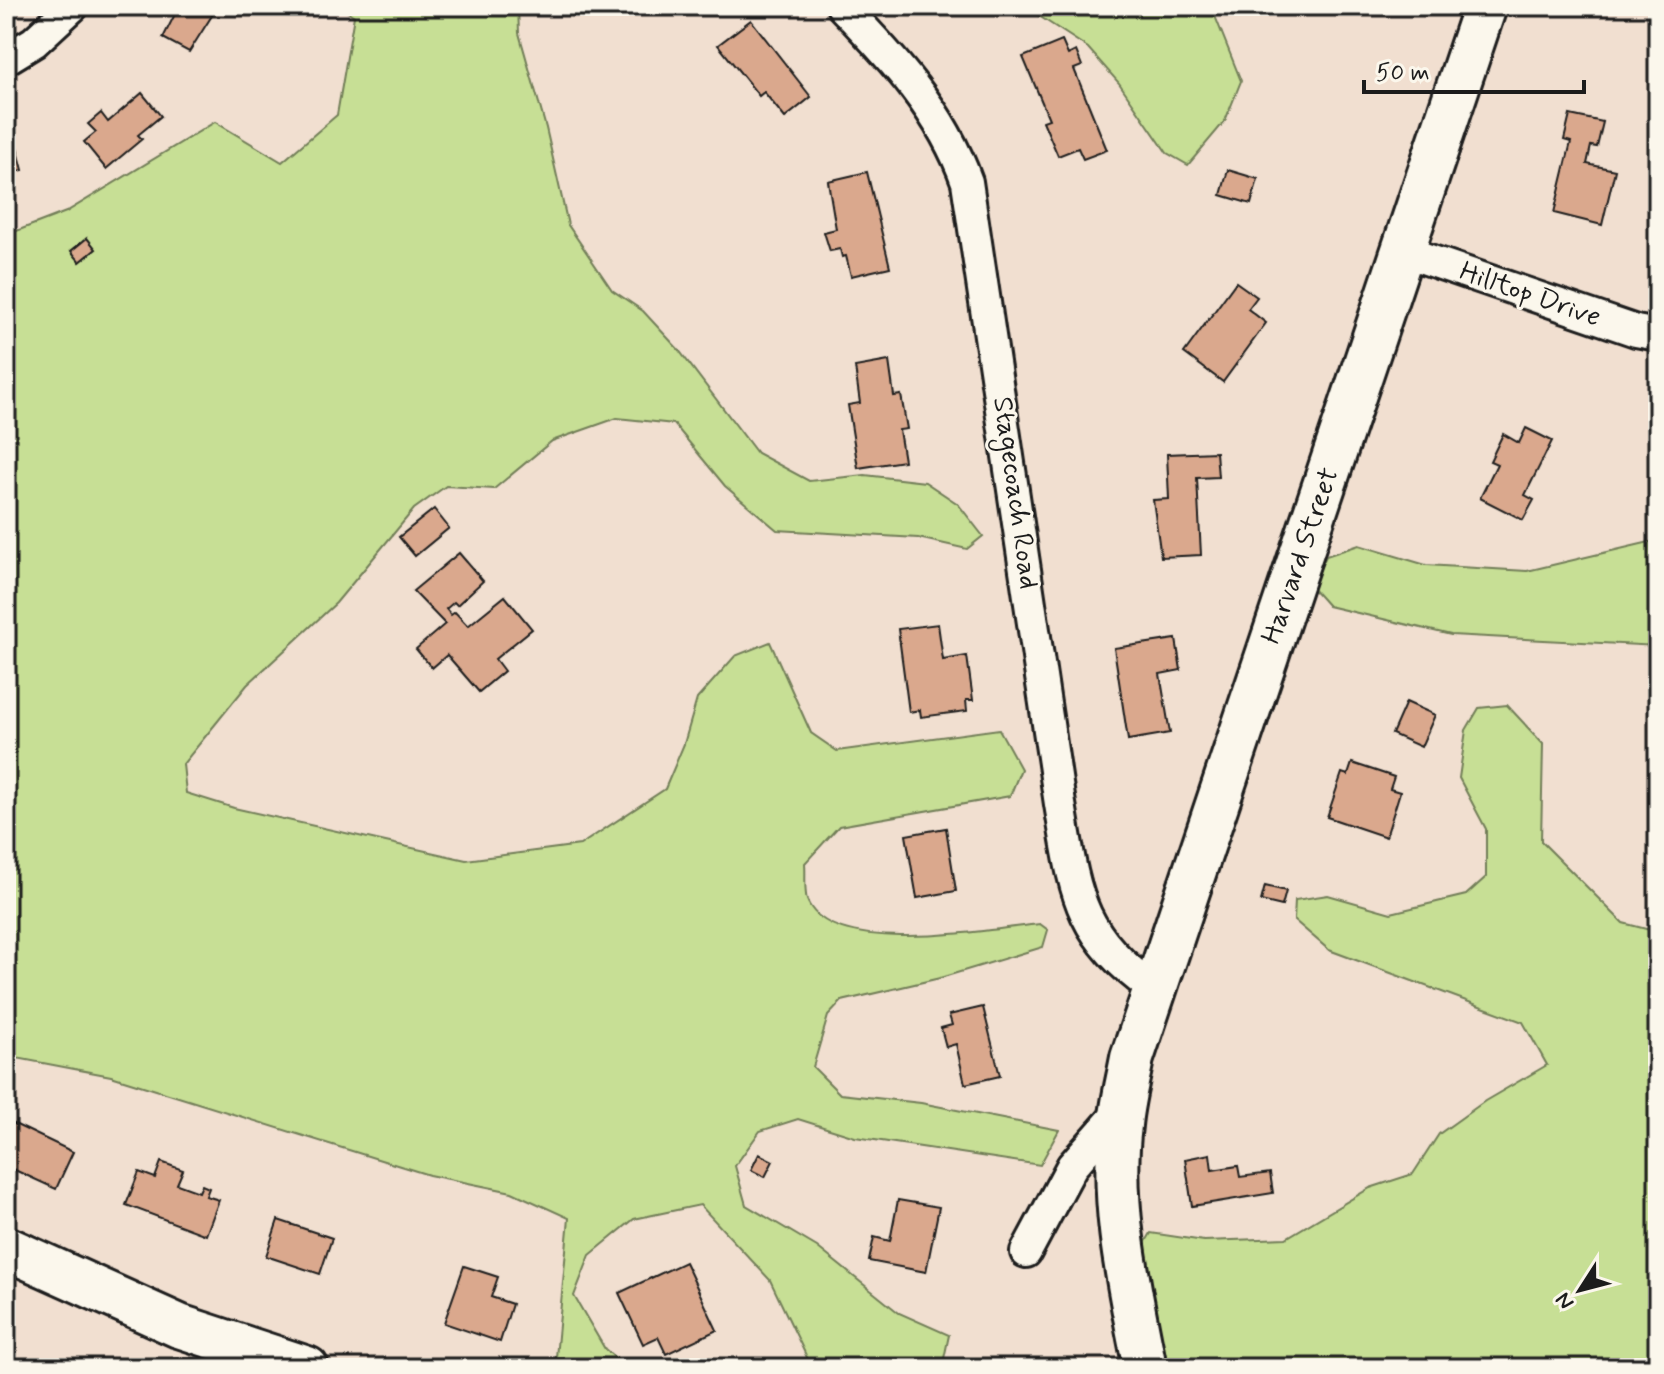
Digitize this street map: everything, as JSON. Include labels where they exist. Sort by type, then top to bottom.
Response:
[{"type":"main road","name":"Harvard Street","points":[[1123,1108],[1132,1058],[1485,6]]},
{"type":"main road","points":[[1123,1108],[1119,1191],[1125,1257],[1145,1368]]},
{"type":"main road","points":[[6,1248],[179,1326],[307,1368]]},
{"type":"street","points":[[6,59],[34,42],[73,6]]},
{"type":"street","name":"Stagecoach Road","points":[[842,6],[922,96],[955,149],[967,182],[1060,804],[1074,879],[1092,929],[1105,949],[1155,990]]},
{"type":"street","name":"Hilltop Drive","points":[[1403,251],[1636,331],[1658,335]]},
{"type":"street","points":[[1026,1252],[1072,1166],[1123,1108]]},
{"type":"green space","points":[[339,6],[518,6],[519,33],[546,128],[568,225],[612,290],[643,311],[678,349],[757,453],[809,481],[865,475],[925,482],[958,504],[983,536],[967,549],[918,538],[777,530],[725,486],[674,424],[617,418],[552,441],[494,489],[446,486],[414,509],[336,603],[247,685],[183,764],[186,793],[234,808],[466,860],[580,845],[665,789],[684,744],[697,699],[735,656],[770,642],[811,733],[837,751],[999,729],[1021,769],[1010,796],[839,826],[805,863],[806,896],[822,918],[846,929],[878,935],[913,936],[1040,924],[1048,930],[1043,947],[940,978],[842,1001],[828,1016],[813,1067],[840,1094],[921,1103],[1059,1130],[1040,1165],[855,1137],[798,1119],[760,1131],[735,1166],[746,1205],[817,1247],[899,1313],[949,1335],[942,1368],[812,1368],[770,1280],[700,1205],[634,1219],[590,1255],[574,1296],[605,1349],[627,1368],[555,1368],[569,1218],[512,1192],[429,1175],[111,1076],[6,1056],[6,235],[66,212],[215,122],[282,162],[337,115],[354,16]]},
{"type":"green space","points":[[1030,6],[1211,6],[1241,81],[1225,121],[1188,165],[1167,153],[1119,83],[1088,48],[1039,16]]},
{"type":"green space","points":[[1658,540],[1658,646],[1451,635],[1328,606],[1311,587],[1326,556],[1359,545],[1426,565],[1527,571]]},
{"type":"green space","points":[[1507,705],[1543,744],[1541,841],[1623,923],[1658,932],[1658,1368],[1168,1366],[1138,1255],[1151,1233],[1204,1241],[1286,1238],[1370,1188],[1413,1174],[1439,1134],[1485,1101],[1547,1065],[1523,1022],[1329,950],[1294,920],[1295,900],[1328,895],[1391,913],[1466,895],[1486,877],[1486,829],[1459,778],[1466,730],[1479,708]]},
{"type":"building","points":[[179,6],[218,6],[189,52],[163,38]]},
{"type":"building","points":[[751,20],[811,97],[785,118],[764,92],[759,96],[718,45]]},
{"type":"building","points":[[1062,41],[1068,55],[1076,51],[1082,66],[1074,69],[1107,150],[1083,159],[1078,148],[1058,156],[1043,121],[1049,119],[1023,57]]},
{"type":"building","points":[[142,93],[161,116],[138,135],[142,139],[106,169],[84,142],[96,132],[88,124],[101,113],[108,122]]},
{"type":"building","points":[[1570,115],[1603,122],[1597,147],[1591,146],[1587,164],[1615,170],[1602,225],[1554,213],[1571,142],[1564,140]]},
{"type":"building","points":[[12,128],[23,170],[6,174],[6,129]]},
{"type":"building","points":[[1228,170],[1258,179],[1251,204],[1221,195]]},
{"type":"building","points":[[867,172],[890,267],[851,276],[846,256],[842,257],[840,249],[830,251],[824,232],[836,229],[828,181]]},
{"type":"building","points":[[87,238],[96,249],[80,262],[71,251]]},
{"type":"building","points":[[1236,282],[1257,297],[1248,309],[1266,323],[1223,382],[1184,353]]},
{"type":"building","points":[[889,361],[894,396],[901,395],[907,429],[899,430],[904,461],[858,468],[848,405],[860,403],[855,367]]},
{"type":"building","points":[[1526,428],[1552,441],[1525,495],[1534,500],[1523,520],[1480,498],[1497,464],[1490,461],[1503,434],[1519,443]]},
{"type":"building","points":[[1216,452],[1218,477],[1197,478],[1201,555],[1161,557],[1153,500],[1169,499],[1167,454]]},
{"type":"building","points":[[434,509],[449,528],[415,556],[399,537]]},
{"type":"building","points":[[459,553],[483,581],[457,605],[454,602],[446,609],[451,615],[455,612],[468,626],[505,596],[532,629],[495,659],[504,671],[479,692],[447,655],[432,668],[416,649],[445,624],[413,591]]},
{"type":"building","points":[[938,624],[943,660],[967,656],[973,700],[966,700],[967,711],[921,717],[920,710],[909,712],[898,629]]},
{"type":"building","points":[[1176,639],[1181,670],[1160,674],[1170,733],[1128,740],[1114,648]]},
{"type":"building","points":[[1406,702],[1435,715],[1421,747],[1392,734]]},
{"type":"building","points":[[1352,763],[1394,777],[1390,789],[1400,792],[1386,837],[1327,817],[1342,773],[1348,775]]},
{"type":"building","points":[[946,828],[956,891],[917,898],[906,835]]},
{"type":"building","points":[[1265,886],[1286,891],[1282,906],[1261,901]]},
{"type":"building","points":[[983,1007],[1000,1076],[965,1084],[956,1044],[946,1047],[941,1028],[952,1025],[949,1015]]},
{"type":"building","points":[[6,1120],[73,1152],[56,1189],[6,1166]]},
{"type":"building","points":[[759,1154],[773,1161],[765,1177],[751,1170]]},
{"type":"building","points":[[1210,1154],[1212,1170],[1238,1166],[1240,1177],[1270,1173],[1273,1193],[1192,1206],[1185,1159]]},
{"type":"building","points":[[161,1162],[183,1170],[177,1184],[199,1192],[202,1185],[209,1188],[206,1196],[219,1200],[206,1235],[126,1205],[139,1172],[155,1178]]},
{"type":"building","points":[[898,1200],[939,1207],[926,1272],[869,1261],[874,1237],[890,1241]]},
{"type":"building","points":[[278,1220],[332,1238],[320,1274],[266,1256]]},
{"type":"building","points":[[685,1262],[717,1330],[666,1354],[658,1337],[643,1344],[619,1293]]},
{"type":"building","points":[[464,1266],[498,1277],[491,1297],[512,1304],[500,1342],[444,1323]]}]
